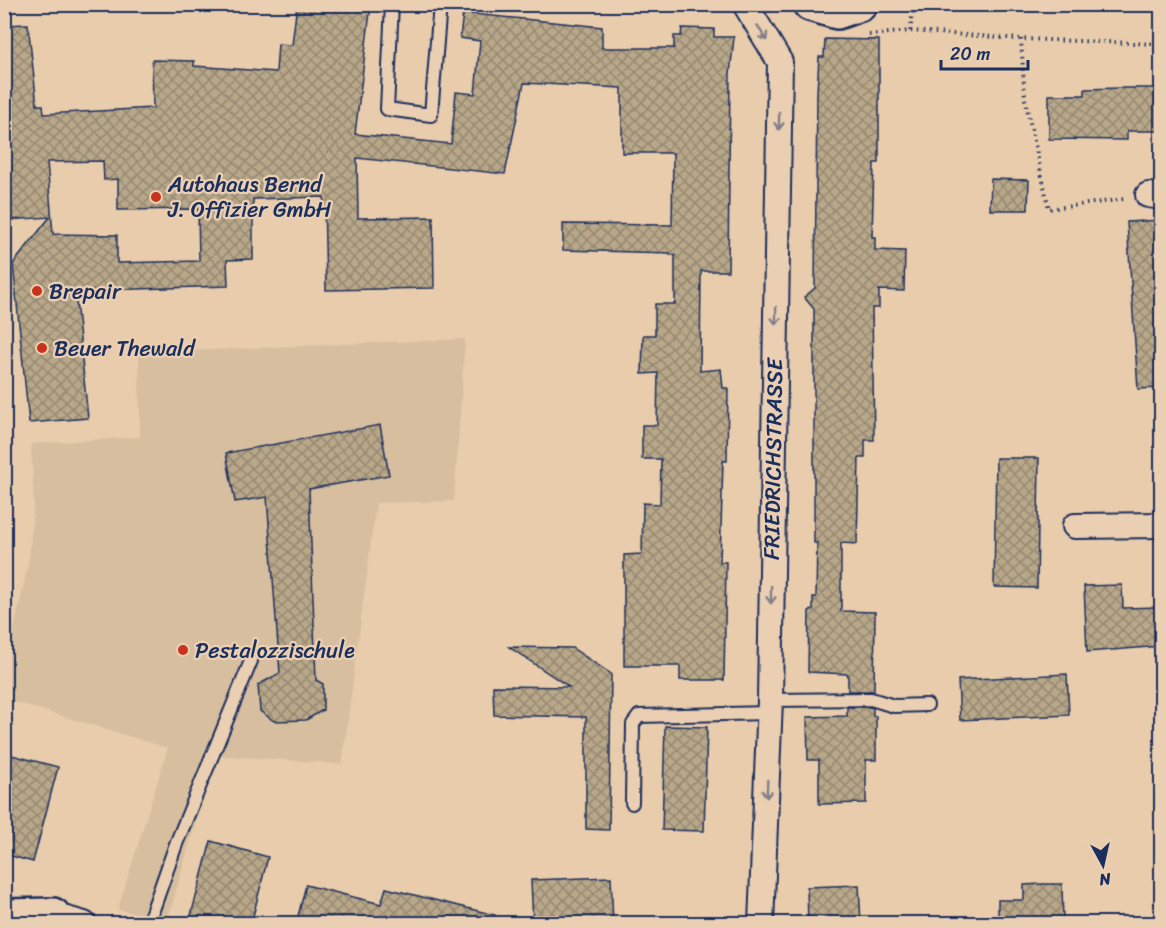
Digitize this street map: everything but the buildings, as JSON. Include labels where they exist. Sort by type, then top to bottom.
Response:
[{"type":"main road","points":[[810,4],[859,20]]},
{"type":"main road","points":[[4,916],[53,915]]},
{"type":"street","name":"FRIEDRICHSTRASSE","points":[[745,4],[780,62],[770,706],[761,924]]},
{"type":"street","points":[[1075,526],[1161,525]]},
{"type":"street","points":[[4,901],[84,924]]},
{"type":"lane","points":[[392,4],[387,109],[431,114],[440,4]]},
{"type":"lane","points":[[148,924],[177,844],[250,661]]},
{"type":"lane","points":[[632,803],[633,724],[639,716],[872,699],[894,706],[927,705]]},
{"type":"path","points":[[910,31],[914,4]]},
{"type":"path","points":[[859,20],[910,31],[1021,39],[1161,44]]},
{"type":"path","points":[[1021,39],[1025,99],[1050,209],[1155,196]]},
{"type":"shaded area","name":"Pestalozzischule","points":[[465,339],[454,501],[376,503],[342,764],[215,755],[167,922],[118,909],[168,748],[5,699],[5,672],[29,560],[34,502],[31,444],[140,437],[139,353]]},
{"type":"place","name":"Autohaus Bernd J. Offizier GmbH","points":[[156,197]]},
{"type":"place","name":"Brepair","points":[[37,291]]},
{"type":"place","name":"Beuer Thewald","points":[[42,348]]},
{"type":"place","name":"Pestalozzischule","points":[[183,650]]}]
